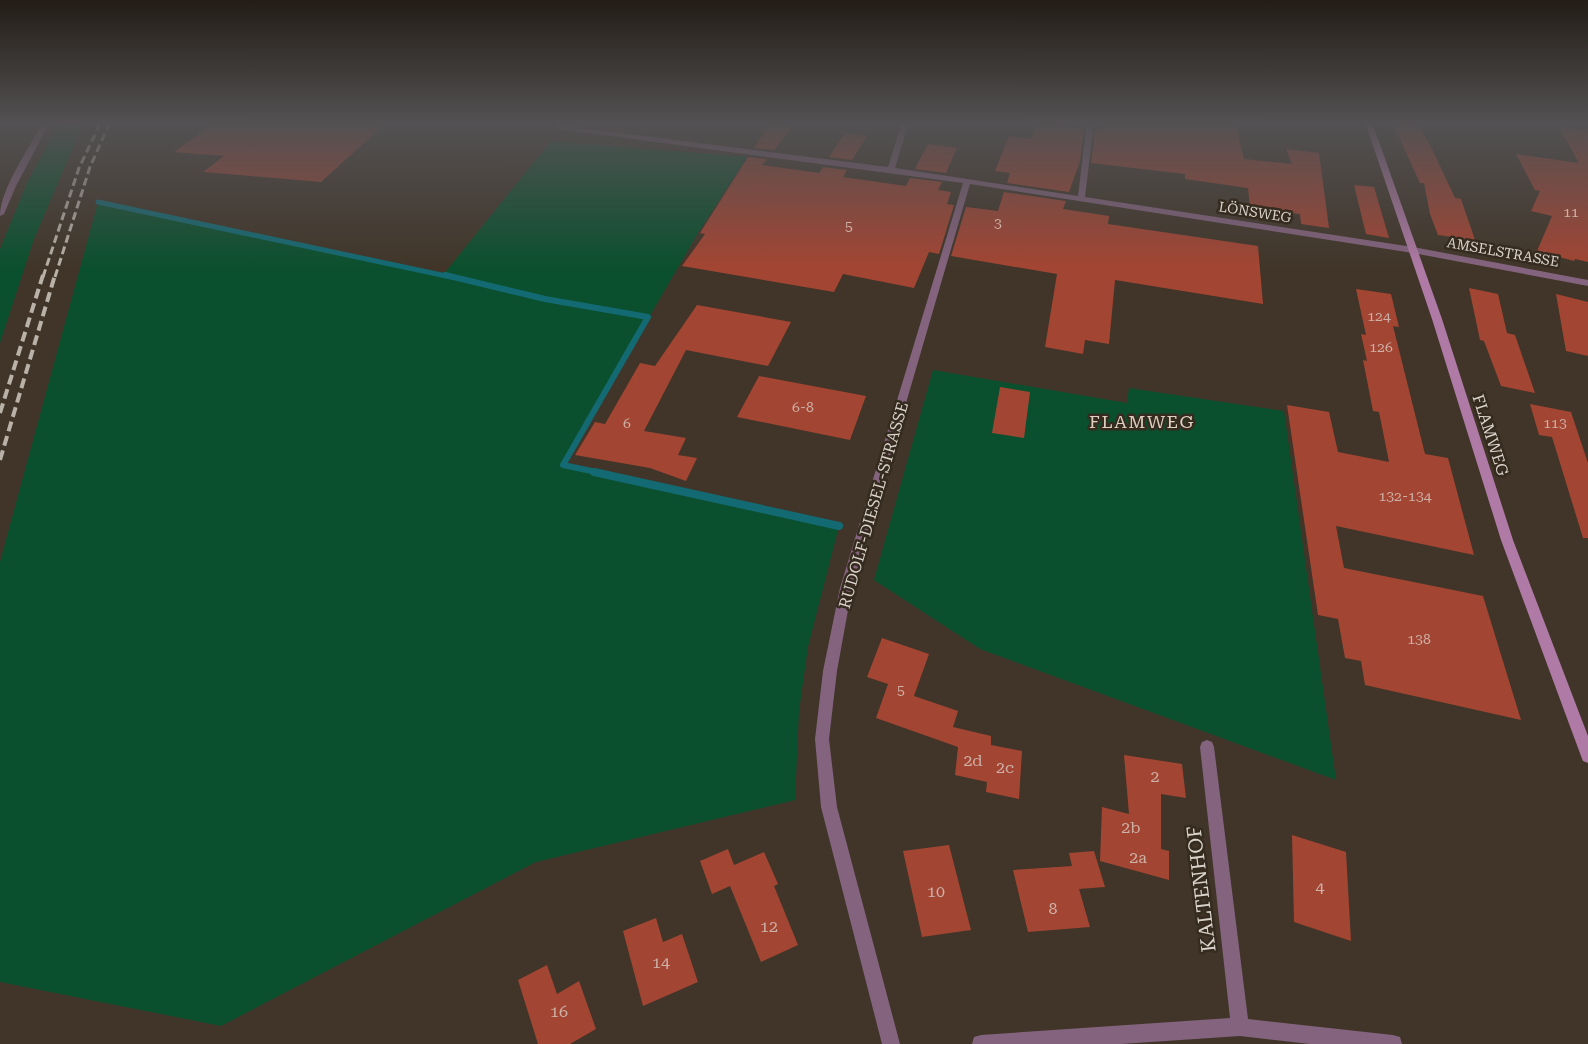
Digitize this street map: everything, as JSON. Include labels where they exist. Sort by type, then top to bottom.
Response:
[{"type":"main road","name":"FLAMWEG","points":[[1385,171],[1507,540],[1588,756]]},
{"type":"street","points":[[0,214],[20,171]]},
{"type":"street","name":"LÖNSWEG","points":[[896,171],[1413,250]]},
{"type":"street","points":[[1081,200],[1085,171]]},
{"type":"street","name":"RUDOLF-DIESEL-STRASSE","points":[[891,1044],[829,807],[822,739],[830,671],[846,588],[967,182]]},
{"type":"street","name":"AMSELSTRASSE","points":[[1413,250],[1588,282]]},
{"type":"street","name":"KALTENHOF","points":[[1207,747],[1240,1027]]},
{"type":"street","points":[[981,1044],[1240,1027],[1394,1044]]},
{"type":"green space","points":[[33,171],[63,171],[34,239],[0,343],[0,249]]},
{"type":"green space","points":[[527,171],[738,171],[698,233],[563,465],[839,526],[808,647],[799,711],[795,800],[536,862],[221,1026],[0,982],[0,562],[98,202],[443,275]]},
{"type":"green space","points":[[933,370],[1127,403],[1129,388],[1284,411],[1336,780],[980,649],[874,580]]},
{"type":"building","points":[[205,171],[333,171],[321,182],[203,172]]},
{"type":"building","points":[[739,171],[803,171],[819,173],[821,171],[847,171],[843,177],[906,186],[910,178],[942,182],[938,190],[951,192],[947,204],[954,205],[939,254],[929,252],[914,288],[843,274],[834,292],[682,266],[705,234],[700,233]]},
{"type":"building","points":[[995,171],[1077,171],[1069,192],[1007,183],[1010,173]]},
{"type":"building","points":[[1157,171],[1321,171],[1329,228],[1301,224],[1300,214],[1250,208],[1248,188],[1185,179],[1185,174]]},
{"type":"building","points":[[1414,171],[1442,171],[1455,198],[1461,199],[1475,240],[1438,235],[1430,214],[1424,183],[1420,183]]},
{"type":"building","points":[[1525,171],[1588,171],[1588,262],[1575,259],[1574,261],[1537,251],[1552,216],[1531,211],[1540,191],[1535,190]]},
{"type":"building","points":[[1354,185],[1374,187],[1389,238],[1366,234]]},
{"type":"building","points":[[1004,192],[1066,201],[1063,209],[1109,216],[1108,224],[1258,246],[1263,304],[1115,280],[1109,344],[1085,340],[1083,354],[1045,347],[1057,274],[951,256],[966,207],[998,211]]},
{"type":"building","points":[[1469,288],[1498,294],[1507,333],[1515,335],[1535,393],[1501,386],[1484,341],[1480,340]]},
{"type":"building","points":[[1356,289],[1391,294],[1399,327],[1393,326],[1425,454],[1448,458],[1474,555],[1336,526],[1344,568],[1483,596],[1521,720],[1365,685],[1361,661],[1345,658],[1338,619],[1318,615],[1287,405],[1329,412],[1338,452],[1389,462],[1379,412],[1373,411],[1363,360],[1367,361],[1361,334],[1366,335]]},
{"type":"building","points":[[1556,294],[1588,302],[1588,356],[1566,351]]},
{"type":"building","points":[[697,305],[791,322],[768,366],[686,350],[644,431],[686,438],[678,455],[697,458],[686,481],[650,468],[575,455],[595,422],[605,424],[640,363],[655,366]]},
{"type":"building","points":[[759,376],[866,396],[850,440],[737,417]]},
{"type":"building","points":[[1000,387],[1030,392],[1024,438],[992,433]]},
{"type":"building","points":[[1530,404],[1571,412],[1588,463],[1588,538],[1583,538],[1552,437],[1539,435]]},
{"type":"building","points":[[882,638],[929,654],[914,696],[958,711],[953,727],[991,736],[991,745],[1022,751],[1019,799],[986,792],[987,782],[955,775],[958,747],[876,718],[888,684],[867,677]]},
{"type":"building","points":[[1124,755],[1182,764],[1186,798],[1161,794],[1161,849],[1169,851],[1169,880],[1100,861],[1102,807],[1129,814]]},
{"type":"building","points":[[1292,835],[1346,852],[1351,941],[1294,922]]},
{"type":"building","points":[[949,845],[971,930],[922,937],[903,851]]},
{"type":"building","points":[[728,849],[734,865],[764,852],[778,884],[774,886],[798,945],[761,962],[730,886],[712,894],[700,861]]},
{"type":"building","points":[[1094,851],[1105,887],[1079,889],[1090,927],[1028,932],[1013,870],[1072,866],[1069,853]]},
{"type":"building","points":[[656,918],[663,942],[682,934],[698,982],[643,1006],[623,931]]},
{"type":"building","points":[[547,965],[557,994],[579,981],[596,1029],[570,1044],[538,1044],[518,980]]},
{"type":"waterway","points":[[98,202],[451,277]]},
{"type":"waterway","points":[[445,275],[545,299],[648,317],[563,465],[601,473]]},
{"type":"waterway","points":[[594,472],[839,526]]},
{"type":"railway","points":[[43,277],[78,171]]},
{"type":"railway","points":[[55,277],[89,171]]},
{"type":"railway","points":[[0,413],[43,275]]},
{"type":"railway","points":[[0,460],[55,275]]},
{"type":"district","name":"FLAMWEG","points":[[1142,422]]}]
